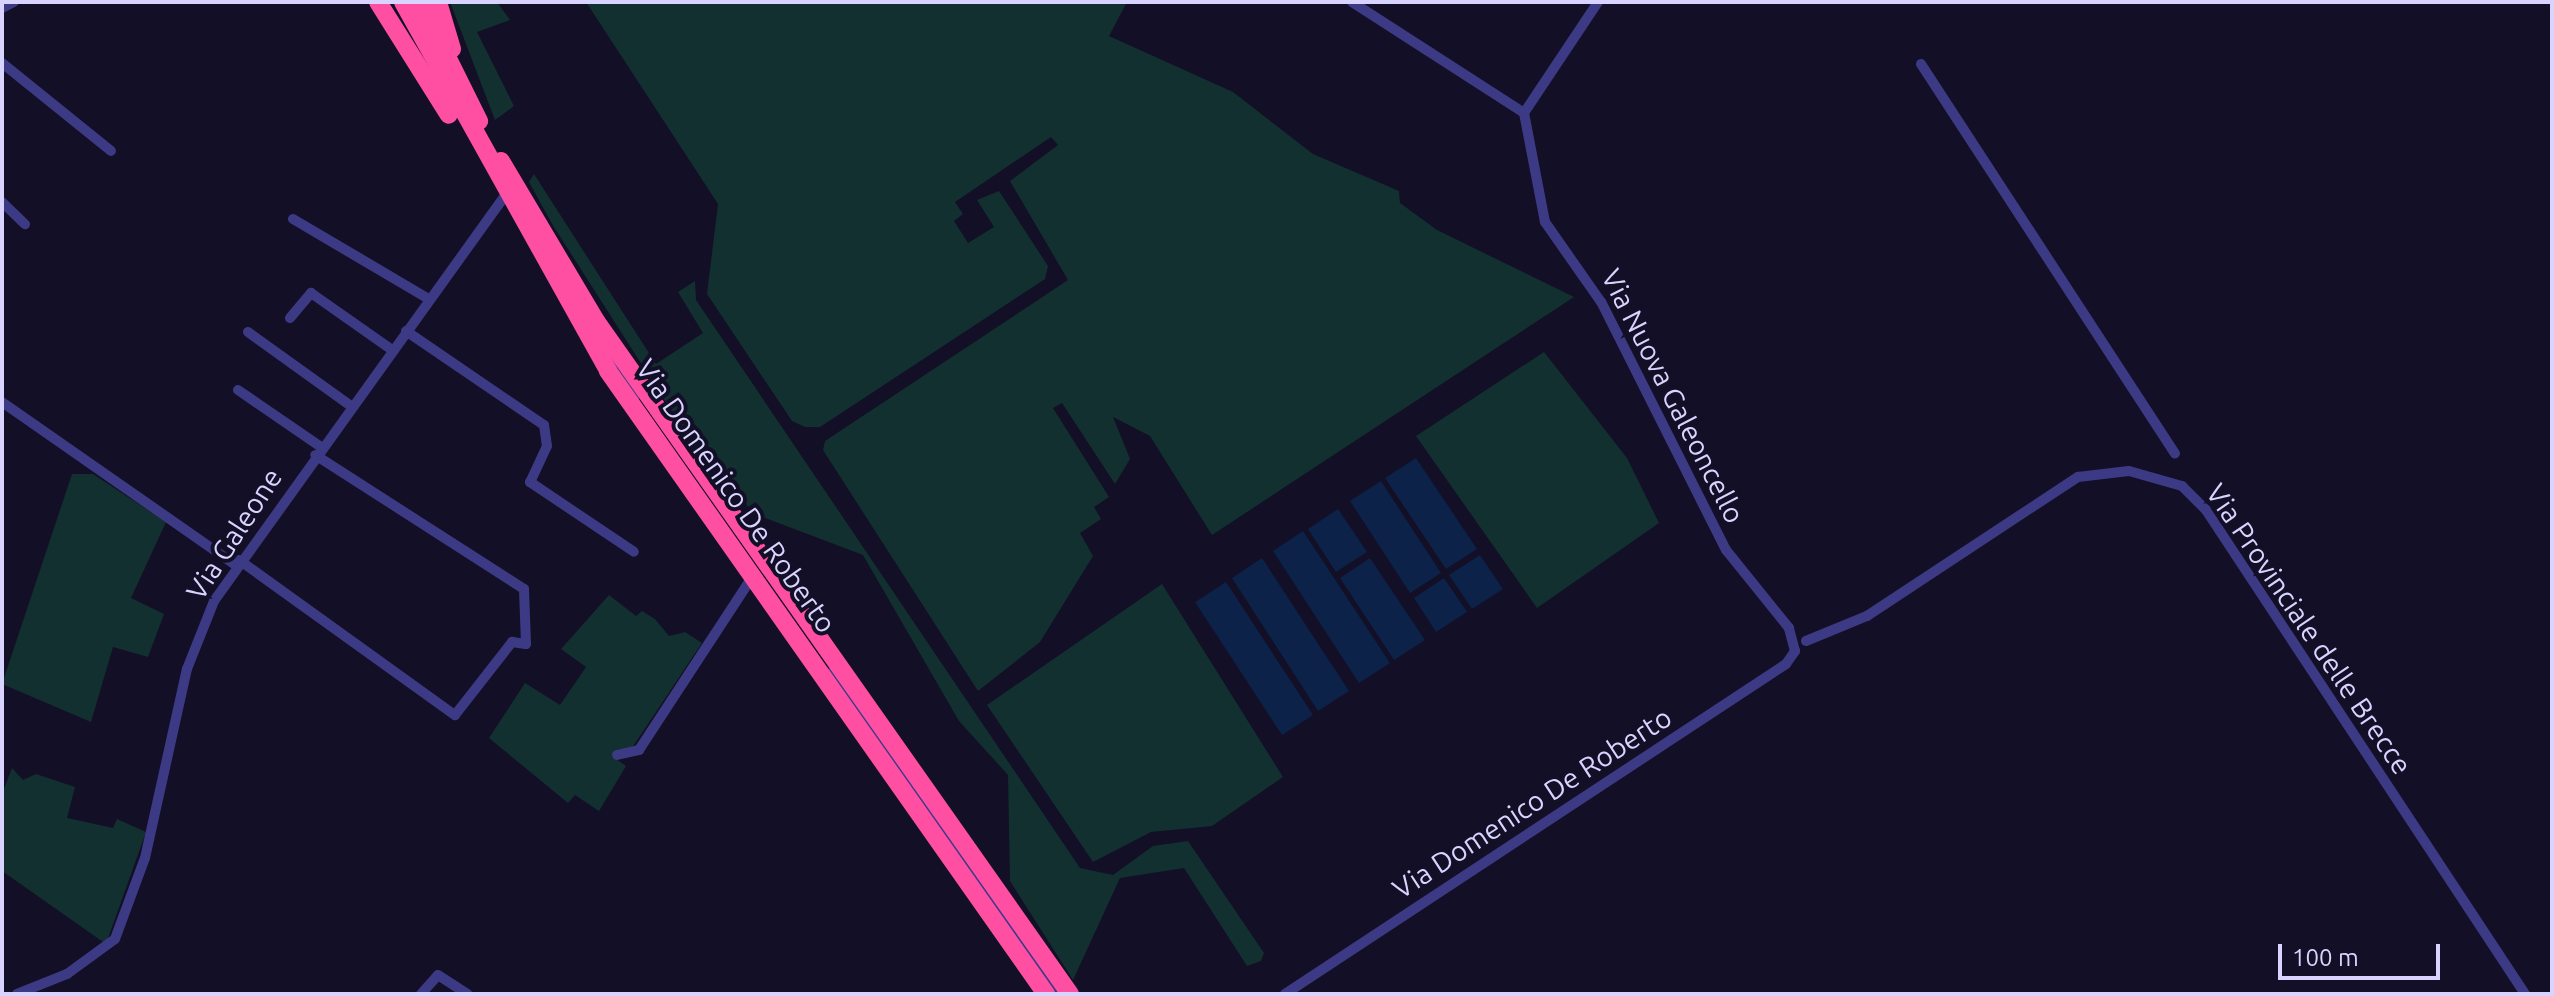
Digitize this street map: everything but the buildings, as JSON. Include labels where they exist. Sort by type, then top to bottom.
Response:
[{"type":"highway","points":[[378,2],[516,218],[608,371],[1046,994]]},
{"type":"highway","points":[[403,2],[516,218]]},
{"type":"highway","points":[[420,2],[471,105],[596,321],[1070,994]]},
{"type":"highway","points":[[438,2],[471,105]]},
{"type":"street","points":[[2,8],[14,2]]},
{"type":"street","name":"Via Domenico De Roberto","points":[[411,2],[509,190],[616,365],[1059,994]]},
{"type":"street","points":[[1352,2],[1524,113],[1598,2]]},
{"type":"street","points":[[2,63],[111,151]]},
{"type":"street","points":[[1921,64],[2175,454]]},
{"type":"street","name":"Via Nuova Galeoncello","points":[[1524,113],[1545,222],[1601,302],[1726,550],[1801,642]]},
{"type":"street","name":"Via Galeone","points":[[17,994],[67,974],[115,939],[145,858],[187,669],[237,562],[509,190]]},
{"type":"street","points":[[2,202],[25,224]]},
{"type":"street","points":[[293,219],[429,299]]},
{"type":"street","points":[[290,318],[311,293],[392,350]]},
{"type":"street","points":[[406,331],[544,425],[547,446],[530,482],[634,552]]},
{"type":"street","points":[[248,332],[351,406]]},
{"type":"street","points":[[2,402],[237,562],[452,714],[512,642],[526,644],[524,589],[318,451],[238,390]]},
{"type":"street","name":"Via Provinciale delle Brecce","points":[[1801,642],[1867,616],[2078,477],[2129,471],[2182,486],[2206,510],[2525,994]]},
{"type":"street","points":[[617,755],[639,750],[758,569]]},
{"type":"street","name":"Via Domenico De Roberto","points":[[1285,994],[1786,664],[1801,642]]},
{"type":"street","points":[[421,994],[441,975],[467,994]]},
{"type":"green space","points":[[450,2],[497,2],[510,20],[477,32],[514,106],[495,120]]},
{"type":"green space","points":[[586,2],[1127,2],[1109,36],[1233,92],[1313,154],[1399,191],[1400,203],[1437,230],[1574,297],[1212,535],[1150,436],[1113,417],[1130,459],[1115,484],[1062,403],[1053,408],[1109,497],[1094,507],[1101,519],[1080,533],[1093,556],[1040,642],[978,691],[823,450],[825,441],[1068,280],[1010,181],[1058,145],[1051,137],[955,202],[963,214],[954,221],[968,243],[994,227],[977,200],[999,191],[1048,266],[1045,279],[820,427],[805,427],[792,421],[707,294],[718,204]]},
{"type":"green space","points":[[534,174],[656,364],[703,333],[678,292],[695,281],[696,300],[1080,868],[1113,875],[1153,846],[1188,841],[1264,953],[1261,961],[1247,966],[1184,868],[1120,878],[1073,980],[1010,881],[1008,775],[959,721],[863,555],[755,514],[697,451],[552,224],[529,182]]},
{"type":"green space","points":[[1544,352],[1627,458],[1659,523],[1537,608],[1416,436]]},
{"type":"green space","points":[[72,474],[93,474],[166,522],[131,598],[164,614],[148,657],[113,647],[91,722],[2,684]]},
{"type":"green space","points":[[1162,584],[1283,777],[1212,826],[1151,832],[1093,862],[987,705]]},
{"type":"green space","points":[[609,595],[636,616],[642,611],[655,619],[669,636],[685,632],[702,643],[632,748],[612,756],[626,766],[599,811],[575,795],[568,803],[489,738],[525,683],[560,705],[586,667],[561,649]]},
{"type":"green space","points":[[12,768],[23,780],[36,774],[75,787],[67,818],[113,828],[117,819],[146,832],[106,944],[2,871],[2,794]]},
{"type":"water","points":[[1416,458],[1477,549],[1446,569],[1385,478]]},
{"type":"water","points":[[1381,481],[1441,573],[1410,593],[1350,501]]},
{"type":"water","points":[[1338,509],[1367,552],[1336,572],[1308,529]]},
{"type":"water","points":[[1303,531],[1390,663],[1359,683],[1273,551]]},
{"type":"water","points":[[1480,555],[1503,589],[1472,609],[1449,575]]},
{"type":"water","points":[[1262,558],[1349,691],[1318,711],[1232,578]]},
{"type":"water","points":[[1370,558],[1425,640],[1394,660],[1340,578]]},
{"type":"water","points":[[1444,578],[1467,612],[1436,632],[1414,598]]},
{"type":"water","points":[[1226,582],[1313,715],[1282,735],[1195,602]]}]
